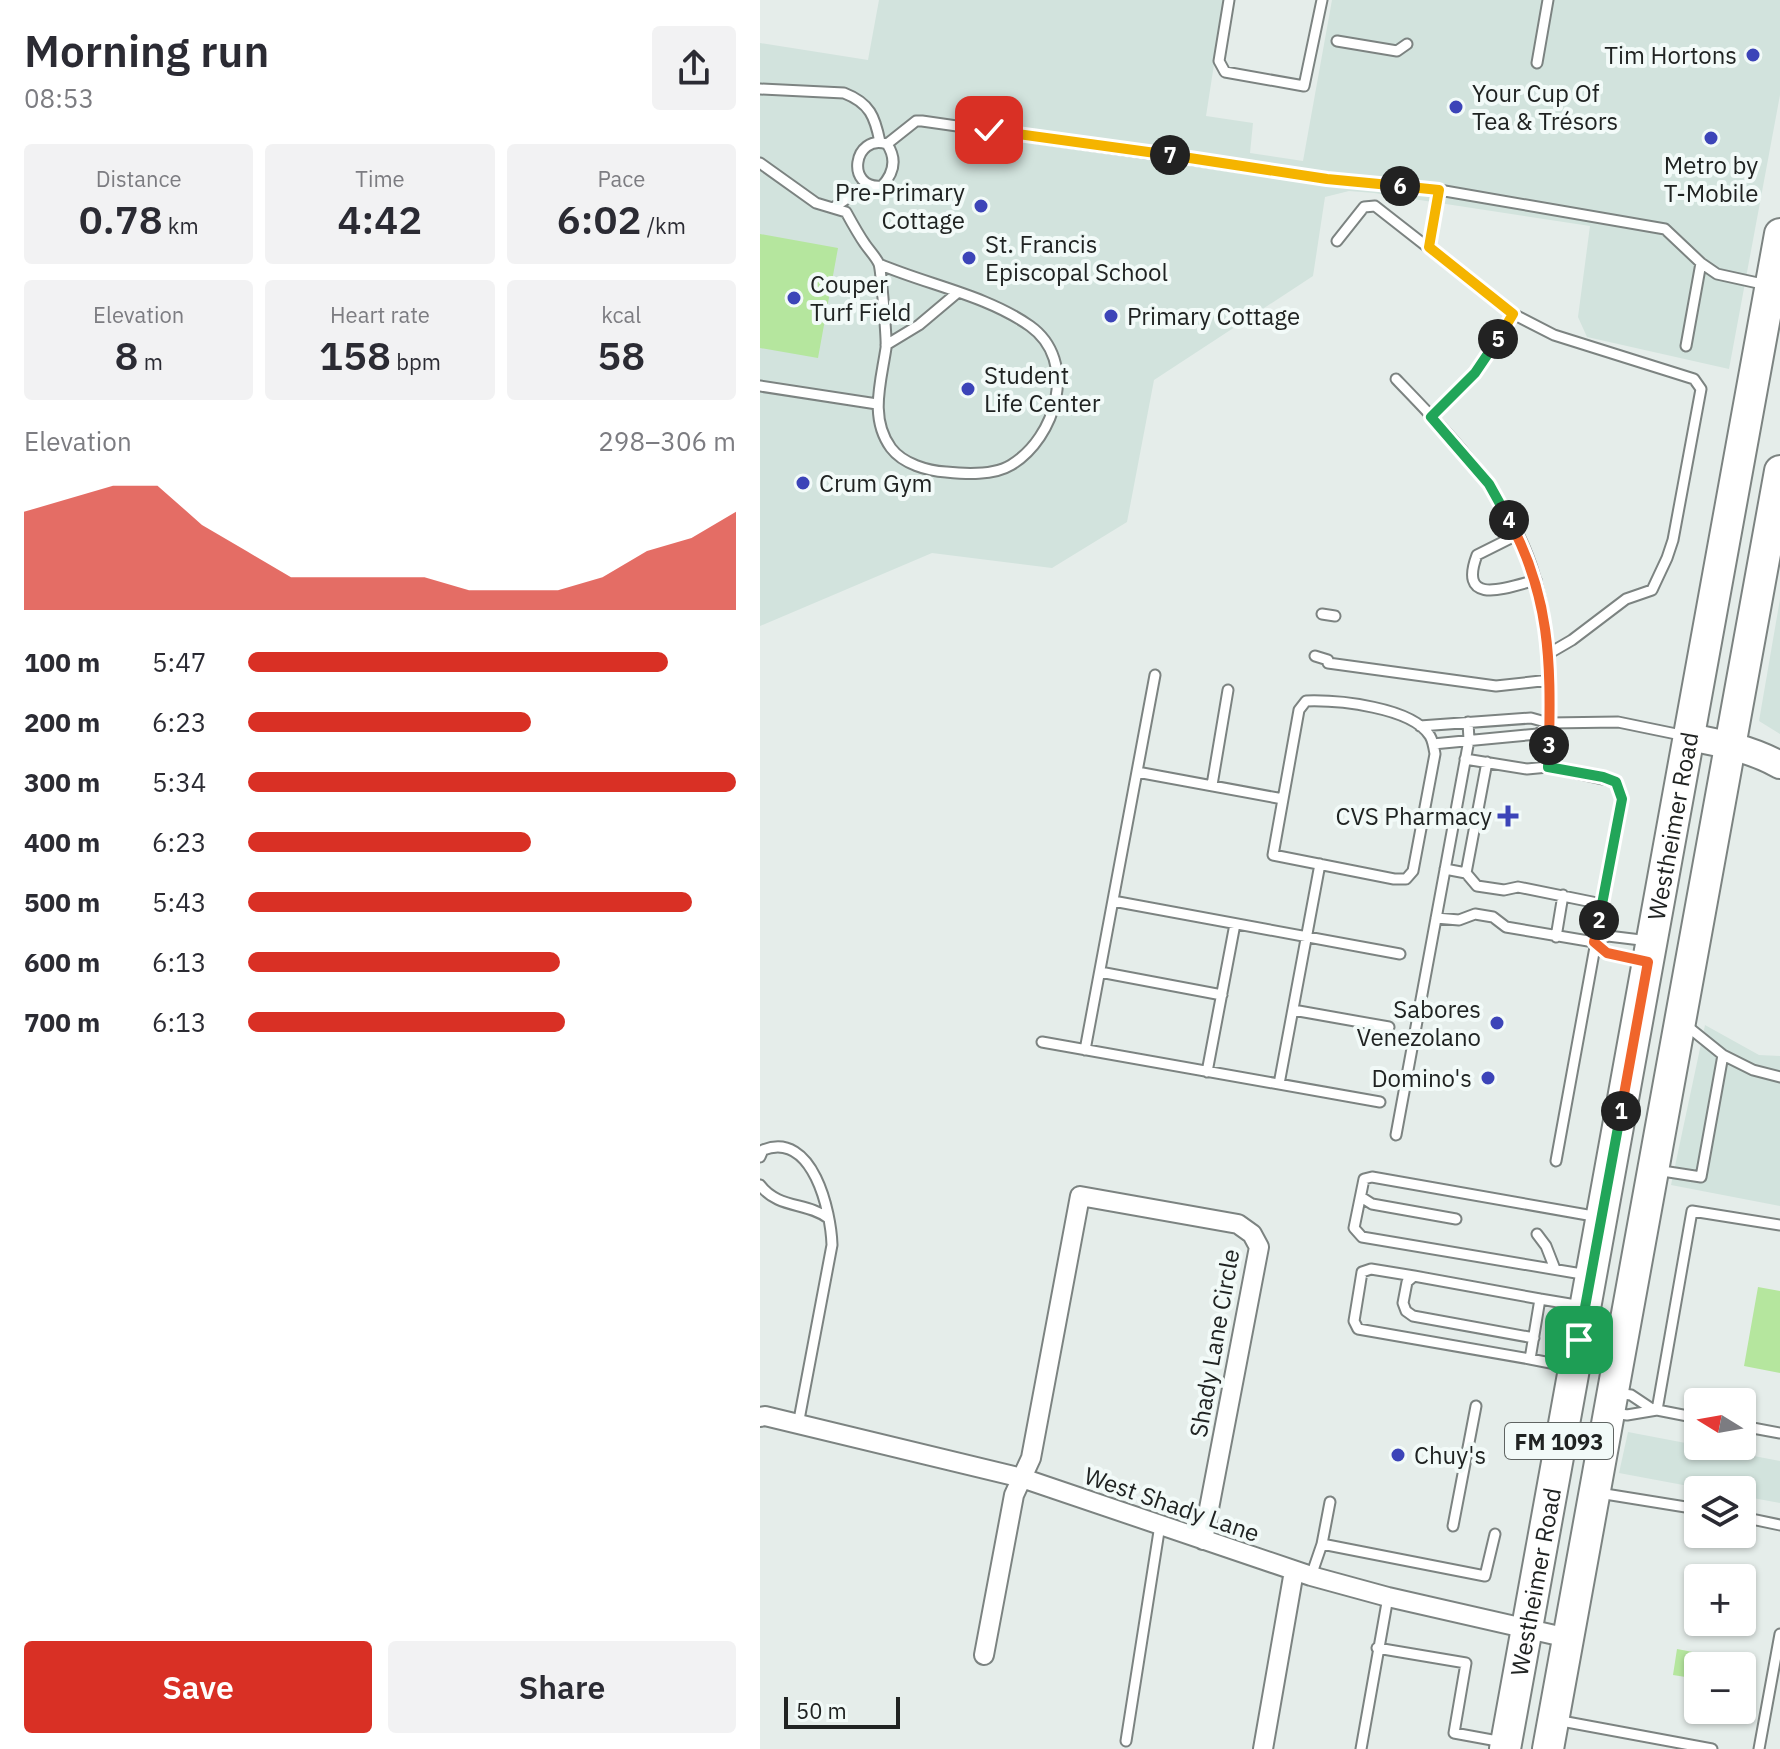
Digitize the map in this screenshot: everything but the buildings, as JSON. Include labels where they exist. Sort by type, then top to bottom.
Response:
[{"type":"main road","name":"Westheimer Road","points":[[1506,1746],[1780,234]]},
{"type":"main road","points":[[1756,367],[1763,412],[1757,466],[1759,472],[1779,482]]},
{"type":"main road","name":"Westheimer Road","points":[[1548,1749],[1731,745],[1774,541],[1779,482]]},
{"type":"main road","points":[[1650,952],[1659,994],[1631,1152],[1634,1162],[1653,1169]]},
{"type":"main road","points":[[1611,1170],[1623,1177],[1629,1187],[1613,1275],[1629,1293]]},
{"type":"main road","points":[[1576,1354],[1590,1381],[1589,1404],[1593,1408],[1609,1402]]},
{"type":"main road","points":[[1560,1437],[1573,1442],[1578,1449],[1569,1523],[1581,1560]]},
{"type":"street","points":[[1689,737],[1731,745],[1763,755],[1780,765]]},
{"type":"street","name":"Shady Lane Circle","points":[[1022,1478],[1031,1458],[1080,1196],[1238,1224],[1252,1234],[1259,1247],[1203,1540]]},
{"type":"street","name":"West Shady Lane","points":[[762,1415],[1022,1478],[1303,1574],[1388,1597],[1568,1638]]},
{"type":"street","points":[[984,1655],[1014,1495],[1022,1478]]},
{"type":"street","points":[[1263,1749],[1303,1574]]},
{"type":"lane","points":[[1229,0],[1219,61],[1225,72],[1304,86],[1322,0]]},
{"type":"lane","points":[[1537,63],[1548,0]]},
{"type":"lane","points":[[1337,41],[1397,51],[1407,44]]},
{"type":"lane","points":[[760,89],[844,93],[857,98],[875,116],[883,143],[893,154],[889,179],[882,186],[867,185],[861,180],[858,158],[865,147],[872,142],[883,143],[916,121],[922,121],[1327,179],[1439,190],[1665,229],[1717,274],[1771,286]]},
{"type":"lane","points":[[760,163],[816,203],[846,212],[879,264],[886,345],[877,404],[882,430],[892,450],[923,469],[963,473],[1008,467],[1026,454],[1040,437],[1053,412],[1059,382],[1056,363],[1048,344],[1033,328],[1008,313],[879,264]]},
{"type":"lane","points":[[833,208],[867,185]]},
{"type":"lane","points":[[1429,247],[1439,190]]},
{"type":"lane","points":[[1337,241],[1364,207],[1375,206],[1513,314],[1554,335],[1694,379],[1701,389],[1673,540],[1652,590],[1626,599],[1548,654]]},
{"type":"lane","points":[[1686,346],[1701,263]]},
{"type":"lane","points":[[886,345],[919,325],[957,293]]},
{"type":"lane","points":[[1431,417],[1475,373],[1513,314]]},
{"type":"lane","points":[[1396,379],[1489,484],[1517,535],[1536,580],[1550,680],[1548,767]]},
{"type":"lane","points":[[760,386],[877,404]]},
{"type":"lane","points":[[1517,535],[1477,555],[1473,580],[1480,589],[1493,592],[1536,580]]},
{"type":"lane","points":[[1322,614],[1335,616]]},
{"type":"lane","points":[[1315,656],[1328,662],[1496,686],[1550,680]]},
{"type":"lane","points":[[1085,1050],[1155,675]]},
{"type":"lane","points":[[1212,785],[1228,690]]},
{"type":"lane","points":[[1306,701],[1400,713],[1420,726],[1431,737],[1435,754],[1413,871],[1406,879],[1273,855],[1299,710],[1306,701]]},
{"type":"lane","points":[[1420,726],[1531,718],[1549,723],[1618,722],[1689,737]]},
{"type":"lane","points":[[1396,1135],[1469,740],[1468,722]]},
{"type":"lane","points":[[1433,744],[1538,734],[1549,723]]},
{"type":"lane","points":[[1465,759],[1527,769],[1548,767],[1603,777],[1616,782],[1622,799],[1556,1161]]},
{"type":"lane","points":[[1466,873],[1487,762]]},
{"type":"lane","points":[[1137,772],[1283,799]]},
{"type":"lane","points":[[1279,1084],[1320,864]]},
{"type":"lane","points":[[1445,869],[1466,873],[1477,886],[1504,890],[1518,887],[1602,904]]},
{"type":"lane","points":[[1556,937],[1563,895]]},
{"type":"lane","points":[[1113,901],[1400,954]]},
{"type":"lane","points":[[1436,918],[1459,920],[1475,914],[1493,917],[1506,927],[1556,937],[1594,942],[1608,936],[1650,952]]},
{"type":"lane","points":[[1207,1072],[1235,924]]},
{"type":"lane","points":[[1594,942],[1607,953],[1650,952]]},
{"type":"lane","points":[[1100,972],[1222,995]]},
{"type":"lane","points":[[1293,1010],[1389,1027]]},
{"type":"lane","points":[[1681,1020],[1723,1055],[1753,1070],[1780,1077]]},
{"type":"lane","points":[[1042,1042],[1380,1102]]},
{"type":"lane","points":[[1653,1169],[1701,1177],[1723,1055]]},
{"type":"lane","points":[[760,1157],[763,1150],[771,1147],[785,1147],[800,1155],[823,1190],[828,1218]]},
{"type":"lane","points":[[1591,1275],[1362,1237],[1354,1228],[1364,1179],[1372,1177],[1602,1217]]},
{"type":"lane","points":[[760,1185],[771,1198],[811,1209],[832,1222],[832,1245],[798,1425]]},
{"type":"lane","points":[[1361,1197],[1372,1204],[1456,1219]]},
{"type":"lane","points":[[1654,1409],[1692,1211],[1780,1225]]},
{"type":"lane","points":[[1537,1234],[1546,1246],[1555,1269]]},
{"type":"lane","points":[[1576,1354],[1530,1359],[1358,1329],[1354,1321],[1362,1272],[1371,1269],[1586,1307]]},
{"type":"lane","points":[[1414,1276],[1407,1282],[1403,1303],[1406,1311],[1413,1316],[1534,1338]]},
{"type":"lane","points":[[1530,1359],[1540,1299]]},
{"type":"lane","points":[[1609,1402],[1631,1395],[1654,1409],[1684,1415]]},
{"type":"lane","points":[[1609,1402],[1627,1415],[1654,1409]]},
{"type":"lane","points":[[1453,1526],[1476,1406]]},
{"type":"lane","points":[[1516,1429],[1560,1437]]},
{"type":"lane","points":[[1756,1429],[1780,1433]]},
{"type":"lane","points":[[1593,1491],[1684,1507]]},
{"type":"lane","points":[[1303,1574],[1322,1544],[1330,1502]]},
{"type":"lane","points":[[1756,1520],[1780,1525]]},
{"type":"lane","points":[[1126,1741],[1160,1525]]},
{"type":"lane","points":[[1322,1544],[1485,1576],[1495,1534]]},
{"type":"lane","points":[[1361,1749],[1388,1597]]},
{"type":"lane","points":[[1759,1749],[1780,1634]]},
{"type":"lane","points":[[1377,1648],[1466,1663],[1454,1733],[1506,1746]]},
{"type":"lane","points":[[1553,1719],[1712,1749]]},
{"type":"shaded area","points":[[879,0],[1224,0],[1206,116],[1253,123],[1250,153],[1303,161],[1332,0],[1780,0],[1780,95],[1729,369],[1587,337],[1578,317],[1590,226],[1374,193],[1349,191],[1325,197],[1313,276],[1154,380],[1127,522],[1052,568],[932,553],[760,626],[760,43],[868,60]]},
{"type":"shaded area","points":[[1780,599],[1780,734],[1759,721]]},
{"type":"shaded area","points":[[1705,1025],[1759,1055],[1780,1056],[1780,1206],[1671,1185]]},
{"type":"shaded area","points":[[1628,1432],[1684,1443],[1684,1460],[1756,1460],[1756,1456],[1780,1461],[1780,1503],[1756,1499],[1756,1476],[1684,1476],[1684,1485],[1619,1473]]},
{"type":"green space","name":"Couper Turf Field","points":[[760,234],[838,248],[818,358],[760,348]]},
{"type":"green space","points":[[1758,1287],[1780,1291],[1780,1373],[1744,1366]]},
{"type":"green space","points":[[1677,1649],[1693,1652],[1684,1652],[1684,1677],[1673,1675]]},
{"type":"place","name":"Tim Hortons","points":[[1753,55]]},
{"type":"place","name":"Your Cup Of Tea & Trésors","points":[[1456,107]]},
{"type":"place","name":"Metro by T-Mobile","points":[[1711,138]]},
{"type":"place","name":"Pre-Primary Cottage","points":[[981,206]]},
{"type":"place","name":"St. Francis Episcopal School","points":[[969,258]]},
{"type":"place","name":"Couper Turf Field","points":[[794,298]]},
{"type":"place","name":"Primary Cottage","points":[[1111,316]]},
{"type":"place","name":"Student Life Center","points":[[968,389]]},
{"type":"place","name":"Crum Gym","points":[[803,483]]},
{"type":"place","name":"CVS Pharmacy","points":[[1508,816]]},
{"type":"place","name":"Sabores Venezolano","points":[[1497,1023]]},
{"type":"place","name":"Domino's","points":[[1488,1078]]},
{"type":"place","name":"Chuy's","points":[[1398,1455]]},
{"type":"route","points":[[989,130],[1327,179],[1439,190],[1429,247],[1513,314],[1475,373],[1431,417],[1489,484],[1528,556],[1536,580],[1547,641],[1550,680],[1548,767],[1616,782],[1622,799],[1594,942],[1607,953],[1648,962],[1579,1340]]}]
